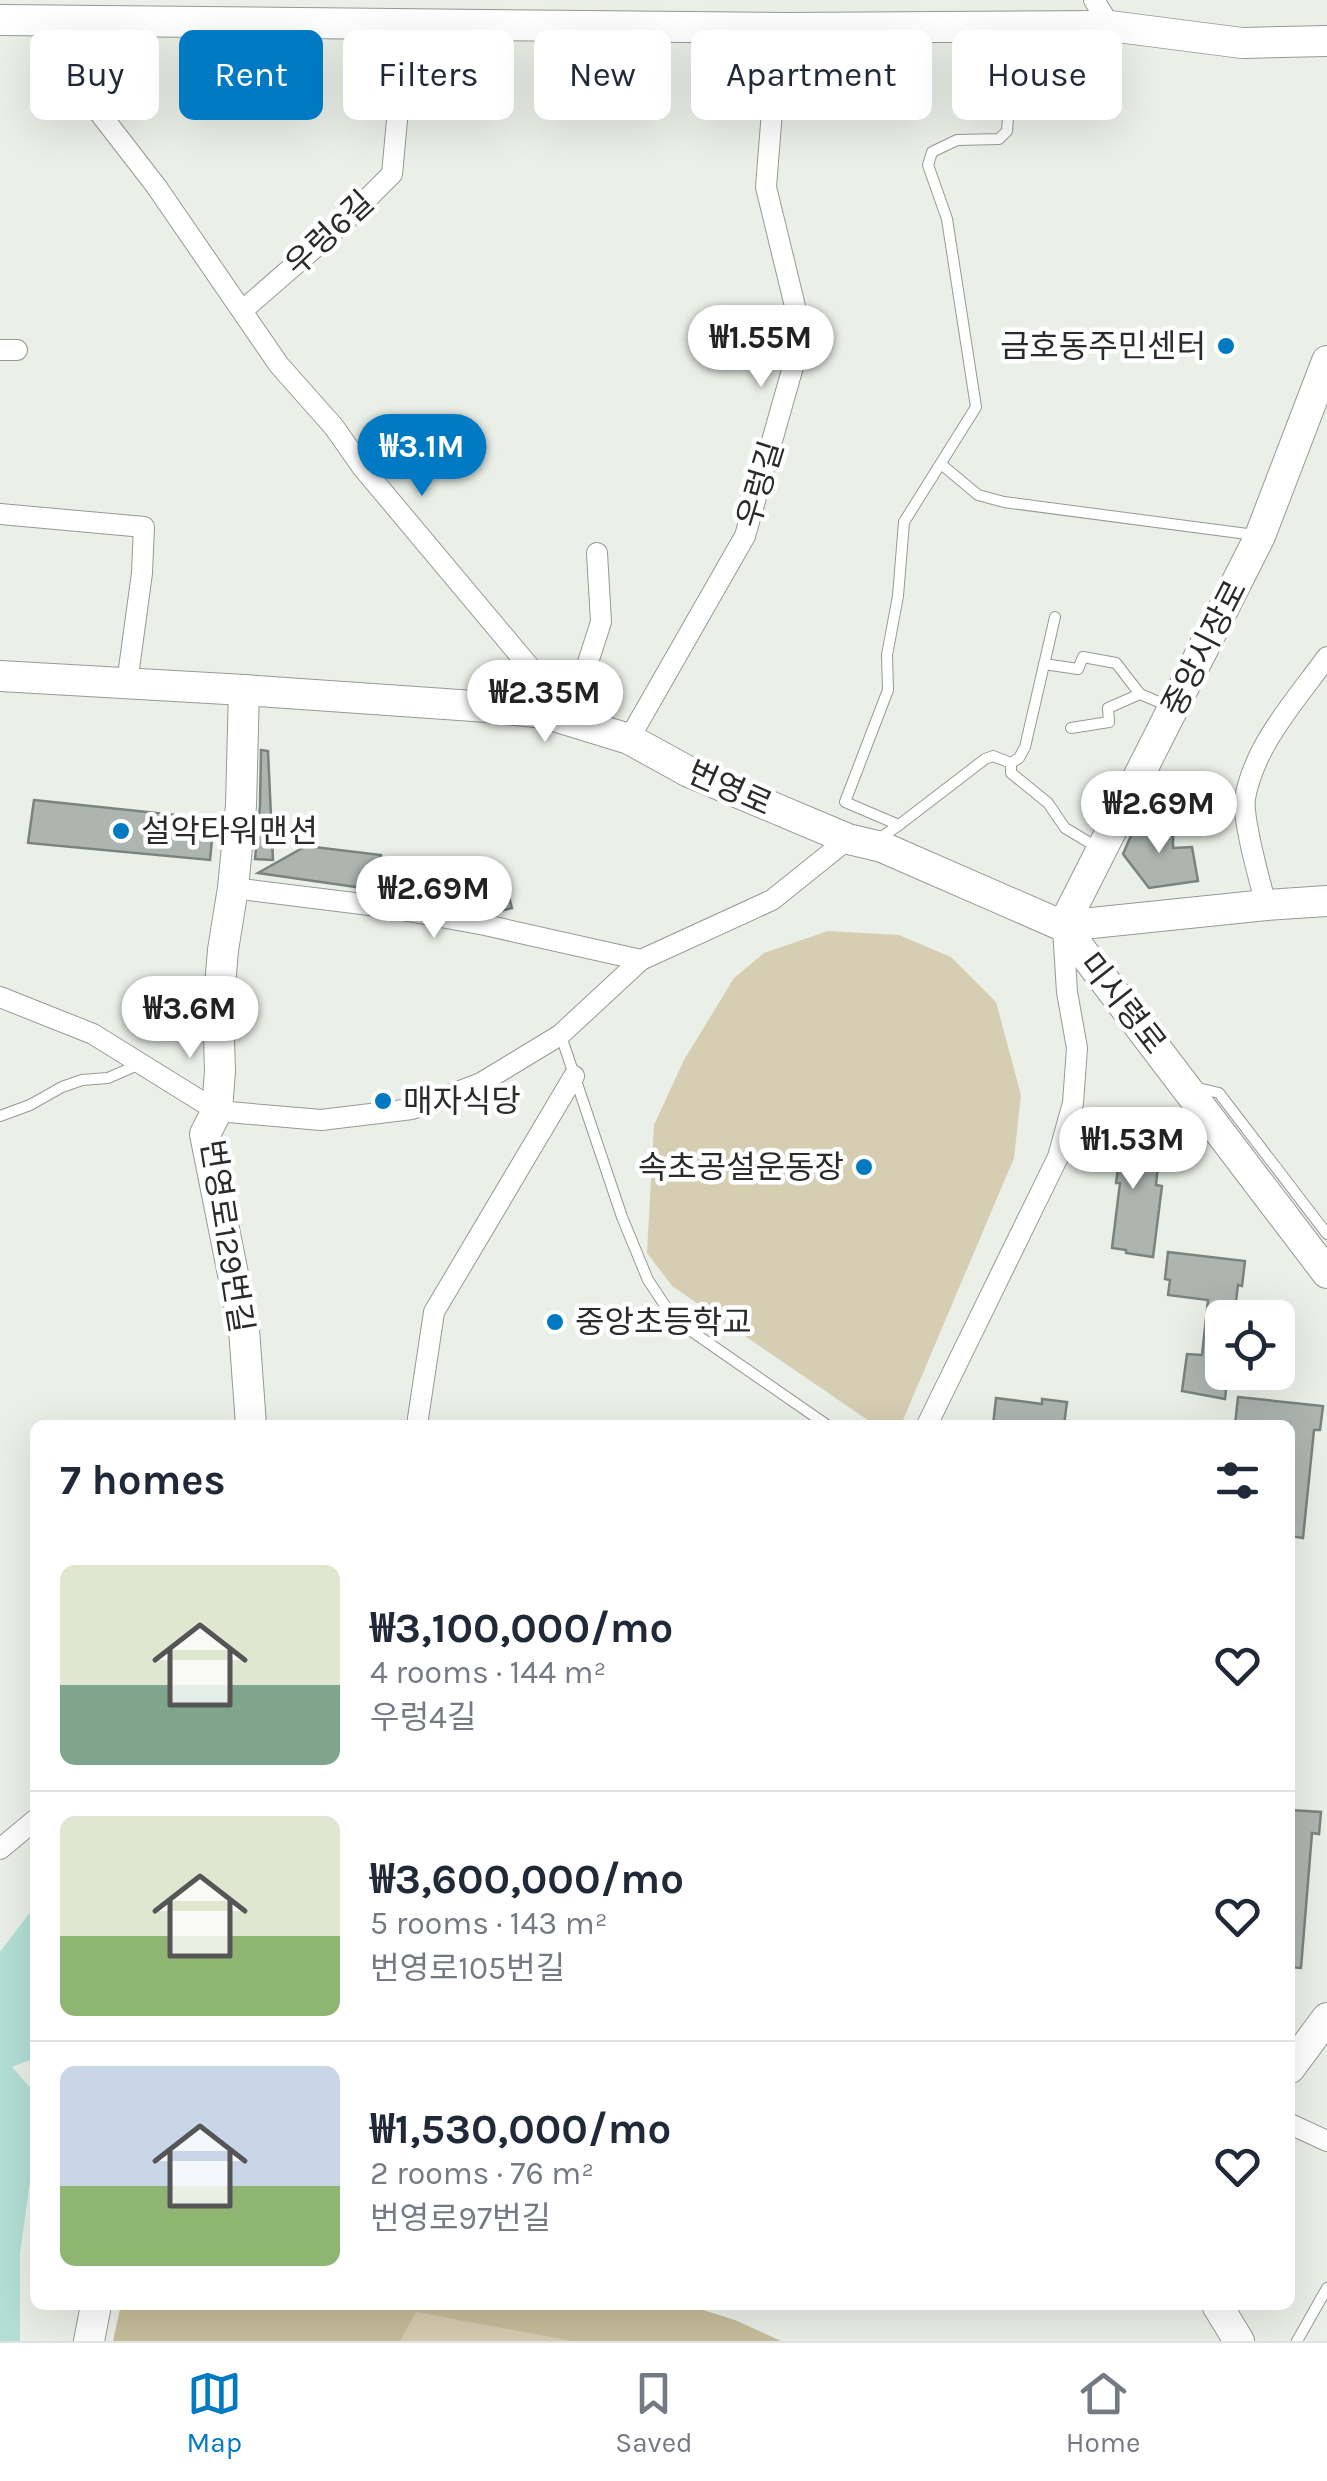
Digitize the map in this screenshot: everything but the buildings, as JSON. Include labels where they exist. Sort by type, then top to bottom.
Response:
[{"type":"street","points":[[1094,0],[1110,26]]},
{"type":"street","points":[[0,20],[786,28],[1110,26],[1242,44],[1327,40]]},
{"type":"street","points":[[53,21],[74,80],[156,186],[279,365],[533,671],[544,713],[582,681],[601,622],[597,553]]},
{"type":"street","name":"우렁6길","points":[[242,310],[342,224],[392,174],[406,24]]},
{"type":"street","name":"우렁길","points":[[629,739],[746,536],[802,335],[766,187],[772,110],[786,28]]},
{"type":"street","name":"중앙시장로","points":[[1063,926],[1260,536],[1318,407],[1327,361]]},
{"type":"street","points":[[0,514],[144,527],[142,573],[126,683]]},
{"type":"street","points":[[1266,905],[1244,801],[1262,747],[1327,658]]},
{"type":"street","name":"번영로","points":[[0,676],[488,706],[544,713],[629,739],[689,772],[860,842],[882,847],[1063,926],[1327,901]]},
{"type":"street","name":"번영로129번길","points":[[244,690],[241,805],[220,989],[217,1111],[204,1134],[244,1329],[250,1420]]},
{"type":"street","points":[[0,997],[93,1034],[217,1111],[321,1120],[412,1109],[481,1083],[560,1035],[640,960],[772,900],[860,842]]},
{"type":"street","points":[[233,888],[386,907],[640,960]]},
{"type":"street","points":[[929,1420],[1058,1157],[1073,1102],[1078,1048],[1067,992],[1063,926]]},
{"type":"street","name":"미시령로","points":[[1063,926],[1327,1272]]},
{"type":"street","points":[[418,1420],[434,1312],[574,1076]]},
{"type":"street","points":[[0,1848],[30,1824]]},
{"type":"street","points":[[1295,2053],[1327,2018]]},
{"type":"street","points":[[1295,2126],[1327,2141]]},
{"type":"street","points":[[88,2341],[95,2310]]},
{"type":"street","points":[[1220,2310],[1239,2341]]},
{"type":"lane","points":[[899,824],[845,802],[888,690],[887,655],[898,596],[904,522],[976,407],[947,220],[928,164],[932,152],[957,140],[999,139],[1006,131],[1010,106],[1036,100],[1063,27]]},
{"type":"lane","points":[[940,464],[978,495],[1004,502],[1260,536]]},
{"type":"lane","points":[[1010,763],[1019,758],[1025,746],[1056,617]]},
{"type":"lane","points":[[1044,664],[1078,669],[1084,657],[1116,663],[1140,694],[1174,708]]},
{"type":"lane","points":[[1071,728],[1109,722],[1108,708],[1140,694]]},
{"type":"lane","points":[[860,842],[899,824],[985,760],[993,756],[1010,763]]},
{"type":"lane","points":[[1010,763],[1012,773],[1048,803],[1065,828],[1102,850]]},
{"type":"lane","points":[[560,1035],[622,1217],[648,1280],[674,1319],[820,1420]]},
{"type":"lane","points":[[0,1116],[62,1087],[82,1080],[108,1078],[140,1064]]},
{"type":"lane","points":[[1186,1086],[1219,1093],[1327,1234]]},
{"type":"lane","points":[[1297,2341],[1327,2288]]},
{"type":"shaded area","points":[[828,931],[899,935],[951,957],[996,1002],[1021,1095],[1014,1158],[903,1420],[868,1420],[672,1286],[647,1253],[654,1125],[684,1060],[734,978],[764,953]]},
{"type":"shaded area","points":[[120,2310],[703,2310],[781,2341],[572,2341],[416,2312],[400,2341],[113,2341]]},
{"type":"shaded area","points":[[390,2310],[429,2310],[659,2341],[377,2341]]},
{"type":"water","points":[[30,1913],[30,2060],[12,2067],[30,2087],[30,2182],[20,2253],[20,2341],[0,2341],[0,1952]]},
{"type":"place","name":"금호동주민센터","points":[[1226,346]]},
{"type":"place","name":"설악타워맨션","points":[[121,831]]},
{"type":"place","name":"매자식당","points":[[383,1101]]},
{"type":"place","name":"속초공설운동장","points":[[864,1167]]},
{"type":"place","name":"중앙초등학교","points":[[555,1322]]}]
